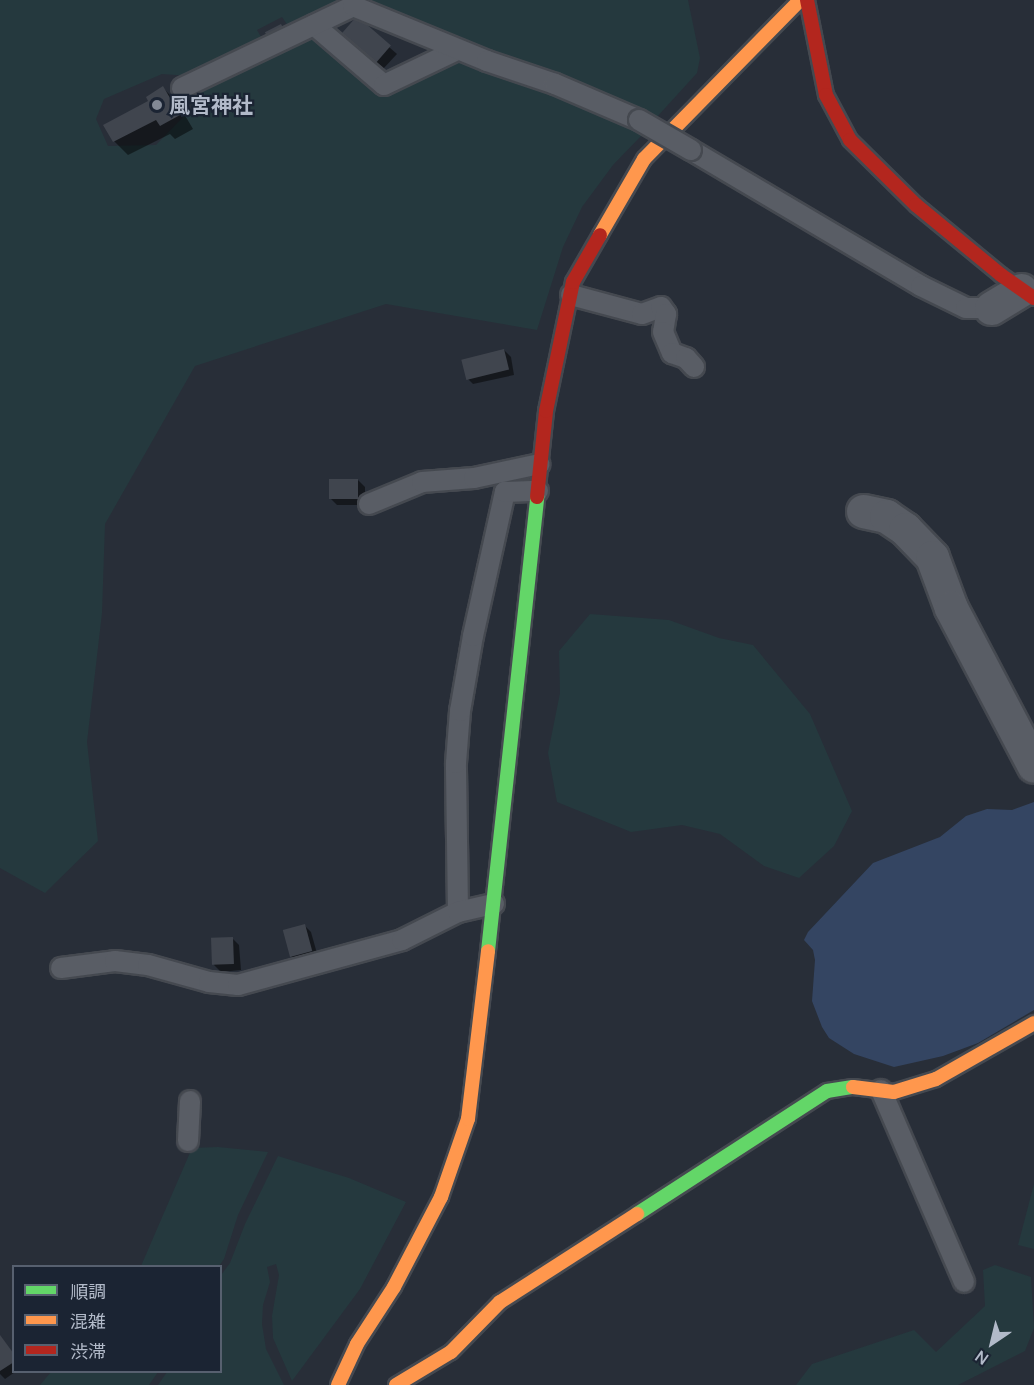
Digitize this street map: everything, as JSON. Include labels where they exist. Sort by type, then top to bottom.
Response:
[{"type":"street","points":[[338,1385],[357,1344],[394,1287],[441,1197],[468,1119],[494,904],[546,411],[573,282],[644,159],[800,0]]},
{"type":"street","points":[[807,0],[826,94],[850,140],[916,206],[1028,294]]},
{"type":"street","points":[[991,308],[1028,294]]},
{"type":"street","points":[[863,511],[886,516],[905,529],[932,557],[951,608],[1034,766]]},
{"type":"street","points":[[396,1385],[452,1352],[500,1302],[827,1090],[853,1087],[894,1092],[936,1079],[1034,1023]]},
{"type":"lane","points":[[182,88],[352,6],[374,13],[457,50],[555,84],[639,120],[921,286],[966,308],[991,308]]},
{"type":"lane","points":[[314,25],[384,85],[457,50]]},
{"type":"lane","points":[[571,295],[642,314],[661,307],[666,314],[663,332],[672,353],[686,358],[694,367]]},
{"type":"lane","points":[[369,504],[422,482],[474,478],[540,465]]},
{"type":"lane","points":[[458,912],[456,764],[460,711],[473,636],[505,492],[538,491]]},
{"type":"lane","points":[[61,968],[115,961],[148,965],[210,982],[238,985],[402,940],[458,912],[494,904]]},
{"type":"lane","points":[[881,1090],[964,1282]]},
{"type":"lane","points":[[188,1141],[190,1101]]},
{"type":"green space","points":[[0,0],[353,0],[290,29],[282,17],[257,30],[264,42],[190,76],[162,74],[104,99],[96,119],[108,146],[156,145],[191,109],[197,86],[311,31],[382,94],[460,56],[561,94],[626,122],[643,134],[613,165],[582,207],[563,247],[537,330],[386,304],[195,366],[105,524],[102,613],[87,742],[98,841],[45,893],[0,868]]},
{"type":"green space","points":[[359,0],[688,0],[700,58],[697,73],[656,118],[509,62]]},
{"type":"green space","points":[[590,614],[669,620],[719,638],[753,645],[810,714],[852,811],[834,846],[799,878],[764,866],[720,834],[682,825],[631,832],[557,802],[548,753],[560,693],[559,651]]},
{"type":"green space","points":[[218,1147],[268,1152],[238,1215],[224,1259],[220,1265],[141,1265],[192,1148]]},
{"type":"green space","points":[[278,1156],[349,1178],[406,1202],[360,1289],[292,1381],[273,1338],[272,1316],[279,1275],[276,1264],[267,1267],[270,1282],[263,1305],[262,1324],[266,1349],[284,1385],[158,1385],[166,1373],[222,1373],[222,1274],[230,1263],[245,1224]]},
{"type":"green space","points":[[1034,1184],[1034,1249],[1018,1245]]},
{"type":"green space","points":[[995,1265],[1031,1277],[1034,1328],[1025,1351],[958,1385],[796,1385],[812,1364],[914,1330],[936,1352],[985,1306],[983,1270]]},
{"type":"green space","points":[[50,1373],[157,1373],[149,1385],[40,1385]]},
{"type":"water","points":[[1034,802],[1034,1010],[978,1043],[943,1056],[894,1067],[854,1054],[829,1038],[812,1001],[815,960],[813,950],[804,940],[808,932],[873,863],[940,837],[966,816],[987,809],[1012,810]]},
{"type":"building","points":[[357,16],[391,46],[376,63],[342,33]]},
{"type":"building","points":[[281,24],[285,32],[269,40],[265,32]]},
{"type":"building","points":[[163,86],[180,115],[160,126],[156,120],[113,142],[103,125],[148,101],[146,97]]},
{"type":"building","points":[[504,349],[509,369],[466,380],[461,360]]},
{"type":"building","points":[[329,479],[358,479],[358,499],[329,499]]},
{"type":"building","points":[[305,924],[312,951],[290,957],[283,930]]},
{"type":"building","points":[[233,937],[234,964],[212,965],[211,938]]},
{"type":"building","points":[[0,1335],[12,1351],[12,1363],[0,1371]]},
{"type":"traffic: fast","points":[[488,951],[537,497]]},
{"type":"traffic: fast","points":[[637,1214],[827,1091],[853,1087]]},
{"type":"traffic: slow","points":[[600,235],[644,159],[800,0]]},
{"type":"traffic: slow","points":[[338,1385],[357,1344],[394,1287],[441,1197],[468,1119],[488,951]]},
{"type":"traffic: slow","points":[[853,1087],[894,1092],[936,1079],[1034,1023]]},
{"type":"traffic: slow","points":[[396,1385],[451,1352],[500,1302],[637,1214]]},
{"type":"traffic: jam","points":[[807,0],[826,95],[850,140],[916,205],[1001,275],[1034,298]]},
{"type":"traffic: jam","points":[[537,497],[546,411],[573,282],[600,235]]},
{"type":"place","name":"風宮神社","points":[[157,105]]}]
